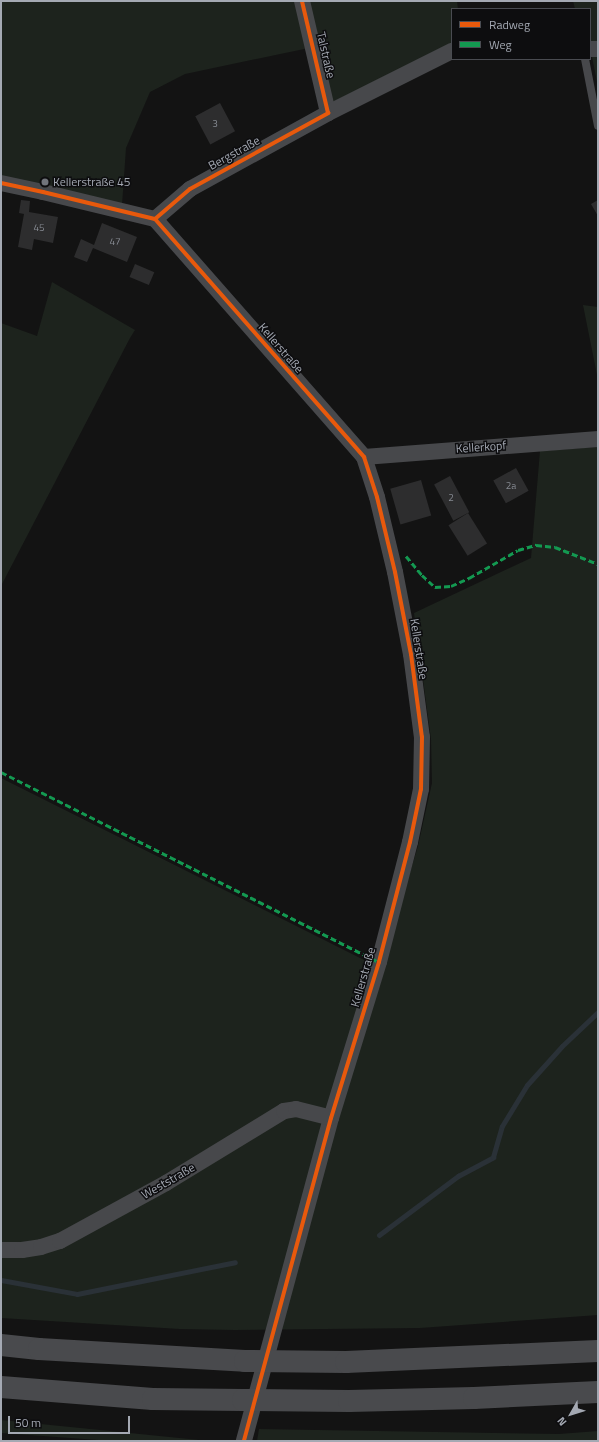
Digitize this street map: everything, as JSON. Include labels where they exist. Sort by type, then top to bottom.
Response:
[{"type":"highway","points":[[1,1345],[62,1351],[244,1361],[346,1362],[598,1351]]},
{"type":"highway","points":[[1,1387],[154,1399],[349,1401],[598,1392]]},
{"type":"street","name":"Talstraße","points":[[302,1],[328,113]]},
{"type":"street","name":"Bergstraße","points":[[155,219],[190,189],[328,113],[451,52]]},
{"type":"street","points":[[1,183],[50,193],[155,219]]},
{"type":"street","name":"Kellerstraße","points":[[155,219],[364,457],[377,497],[396,572],[411,654],[422,737],[420,789],[410,842],[379,962],[331,1118],[244,1441]]},
{"type":"street","name":"Kellerkopf","points":[[364,457],[598,439]]},
{"type":"street","name":"Weststraße","points":[[1,1250],[34,1248],[60,1241],[166,1183],[284,1111],[296,1109],[331,1118]]},
{"type":"lane","points":[[584,60],[598,126]]},
{"type":"shaded area","points":[[1,1],[298,1],[309,48],[185,74],[150,92],[126,148],[122,205],[1,178]]},
{"type":"shaded area","points":[[306,1],[457,1],[458,8],[451,8],[451,47],[332,107]]},
{"type":"shaded area","points":[[573,1],[598,1],[598,45],[591,44],[591,8],[575,8]]},
{"type":"shaded area","points":[[591,52],[598,53],[598,87]]},
{"type":"shaded area","points":[[52,282],[135,330],[1,586],[1,323],[37,336]]},
{"type":"shaded area","points":[[583,305],[598,307],[598,380]]},
{"type":"shaded area","points":[[598,447],[598,1315],[420,1328],[235,1330],[180,1329],[1,1318],[1,1255],[26,1256],[283,1115],[334,1123],[418,846],[432,783],[431,739],[414,613],[531,558],[540,451]]},
{"type":"shaded area","points":[[1,778],[370,963],[328,1114],[289,1103],[165,1177],[58,1235],[39,1242],[1,1243]]},
{"type":"shaded area","points":[[1,1420],[209,1441],[112,1441],[1,1433]]},
{"type":"shaded area","points":[[259,1429],[559,1434],[598,1431],[598,1441],[257,1441]]},
{"type":"building","points":[[220,103],[235,131],[210,144],[195,116]]},
{"type":"building","points":[[21,200],[30,201],[29,212],[58,217],[53,243],[34,239],[32,250],[18,247],[24,214],[19,213]]},
{"type":"building","points":[[598,200],[598,216],[591,204]]},
{"type":"building","points":[[102,223],[137,237],[127,262],[93,248],[87,262],[74,257],[81,239],[94,245]]},
{"type":"building","points":[[135,264],[154,272],[149,285],[130,277]]},
{"type":"building","points":[[516,468],[529,491],[506,503],[493,481]]},
{"type":"building","points":[[450,476],[469,512],[453,521],[434,484]]},
{"type":"building","points":[[421,480],[431,516],[400,524],[390,489]]},
{"type":"building","points":[[468,513],[487,544],[468,556],[448,525]]},
{"type":"waterway","points":[[379,1235],[458,1176],[493,1157],[502,1126],[527,1085],[562,1046],[598,1012]]},
{"type":"waterway","points":[[1,1280],[77,1294],[235,1262]]},
{"type":"marked path","points":[[406,556],[422,575],[435,587],[451,586],[469,578],[518,550],[536,545],[555,547],[598,564]]},
{"type":"marked path","points":[[1,772],[379,962]]},
{"type":"cycle path","points":[[155,219],[190,189],[328,113],[302,1]]},
{"type":"cycle path","points":[[1,183],[155,219],[364,457],[377,497],[395,572],[411,654],[422,737],[421,789],[410,842],[379,962],[331,1118],[244,1441]]},
{"type":"place","name":"Kellerstraße 45","points":[[45,182]]}]
